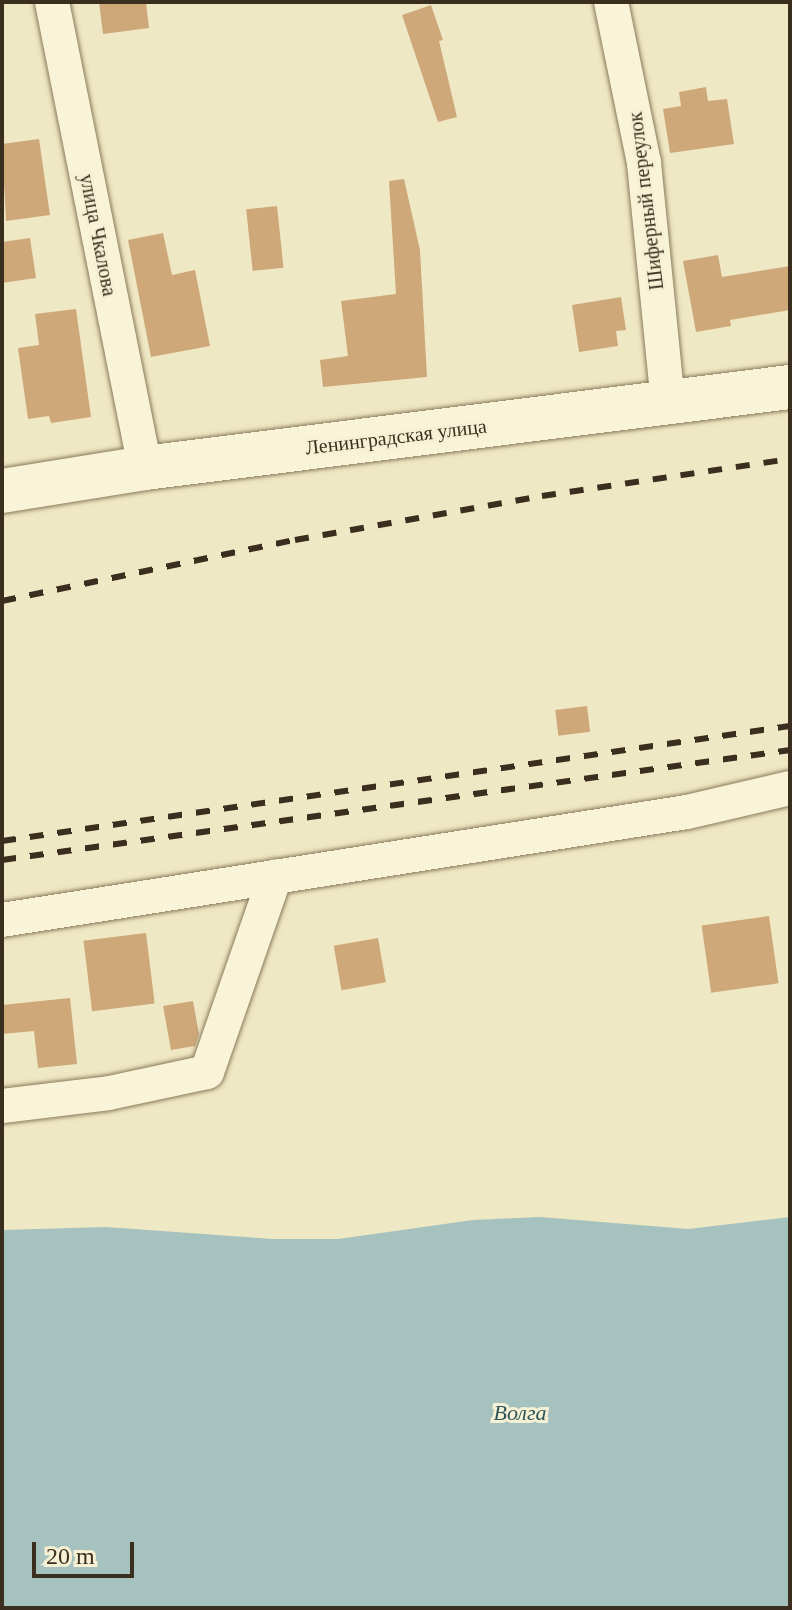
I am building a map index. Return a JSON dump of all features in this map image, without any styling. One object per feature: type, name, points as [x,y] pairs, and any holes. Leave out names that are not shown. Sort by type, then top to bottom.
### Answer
[{"type":"main road","name":"Ленинградская улица","points":[[2,491],[145,468],[790,387]]},
{"type":"street","name":"улица Чкалова","points":[[52,2],[145,468]]},
{"type":"street","name":"Шиферный переулок","points":[[611,2],[644,163],[668,402]]},
{"type":"street","points":[[2,920],[687,812],[790,788]]},
{"type":"street","points":[[2,1106],[109,1093],[207,1072],[275,877]]},
{"type":"water","name":"Волга","points":[[540,1217],[688,1229],[790,1217],[790,1608],[2,1608],[2,1230],[106,1227],[273,1239],[338,1239],[473,1220]]},
{"type":"building","points":[[99,2],[146,2],[149,28],[103,34]]},
{"type":"building","points":[[431,5],[443,40],[439,41],[457,117],[438,122],[402,15]]},
{"type":"building","points":[[706,87],[708,101],[727,99],[734,144],[670,153],[663,109],[681,106],[679,92]]},
{"type":"building","points":[[39,139],[50,215],[6,221],[2,144]]},
{"type":"building","points":[[404,179],[420,250],[427,377],[323,387],[320,360],[348,356],[341,301],[396,294],[389,181]]},
{"type":"building","points":[[277,206],[283,268],[253,271],[246,209]]},
{"type":"building","points":[[163,233],[172,275],[195,270],[210,346],[151,357],[128,240]]},
{"type":"building","points":[[30,238],[36,278],[2,283],[2,242]]},
{"type":"building","points":[[718,255],[722,277],[790,266],[790,310],[730,320],[731,326],[696,332],[683,261]]},
{"type":"building","points":[[621,297],[626,330],[616,331],[618,346],[579,352],[572,305]]},
{"type":"building","points":[[76,309],[91,417],[51,423],[49,416],[28,419],[18,348],[39,345],[35,314]]},
{"type":"building","points":[[587,706],[590,732],[558,736],[555,710]]},
{"type":"building","points":[[769,916],[778,983],[711,993],[702,925]]},
{"type":"building","points":[[146,933],[155,1003],[92,1011],[83,941]]},
{"type":"building","points":[[378,938],[386,982],[341,990],[334,946]]},
{"type":"building","points":[[70,998],[77,1064],[38,1068],[34,1031],[2,1034],[2,1005]]},
{"type":"building","points":[[193,1001],[199,1034],[195,1046],[171,1050],[163,1006]]},
{"type":"railway","points":[[2,601],[295,540],[542,496],[790,459]]},
{"type":"railway","points":[[2,841],[790,726]]},
{"type":"railway","points":[[2,860],[790,750]]}]
